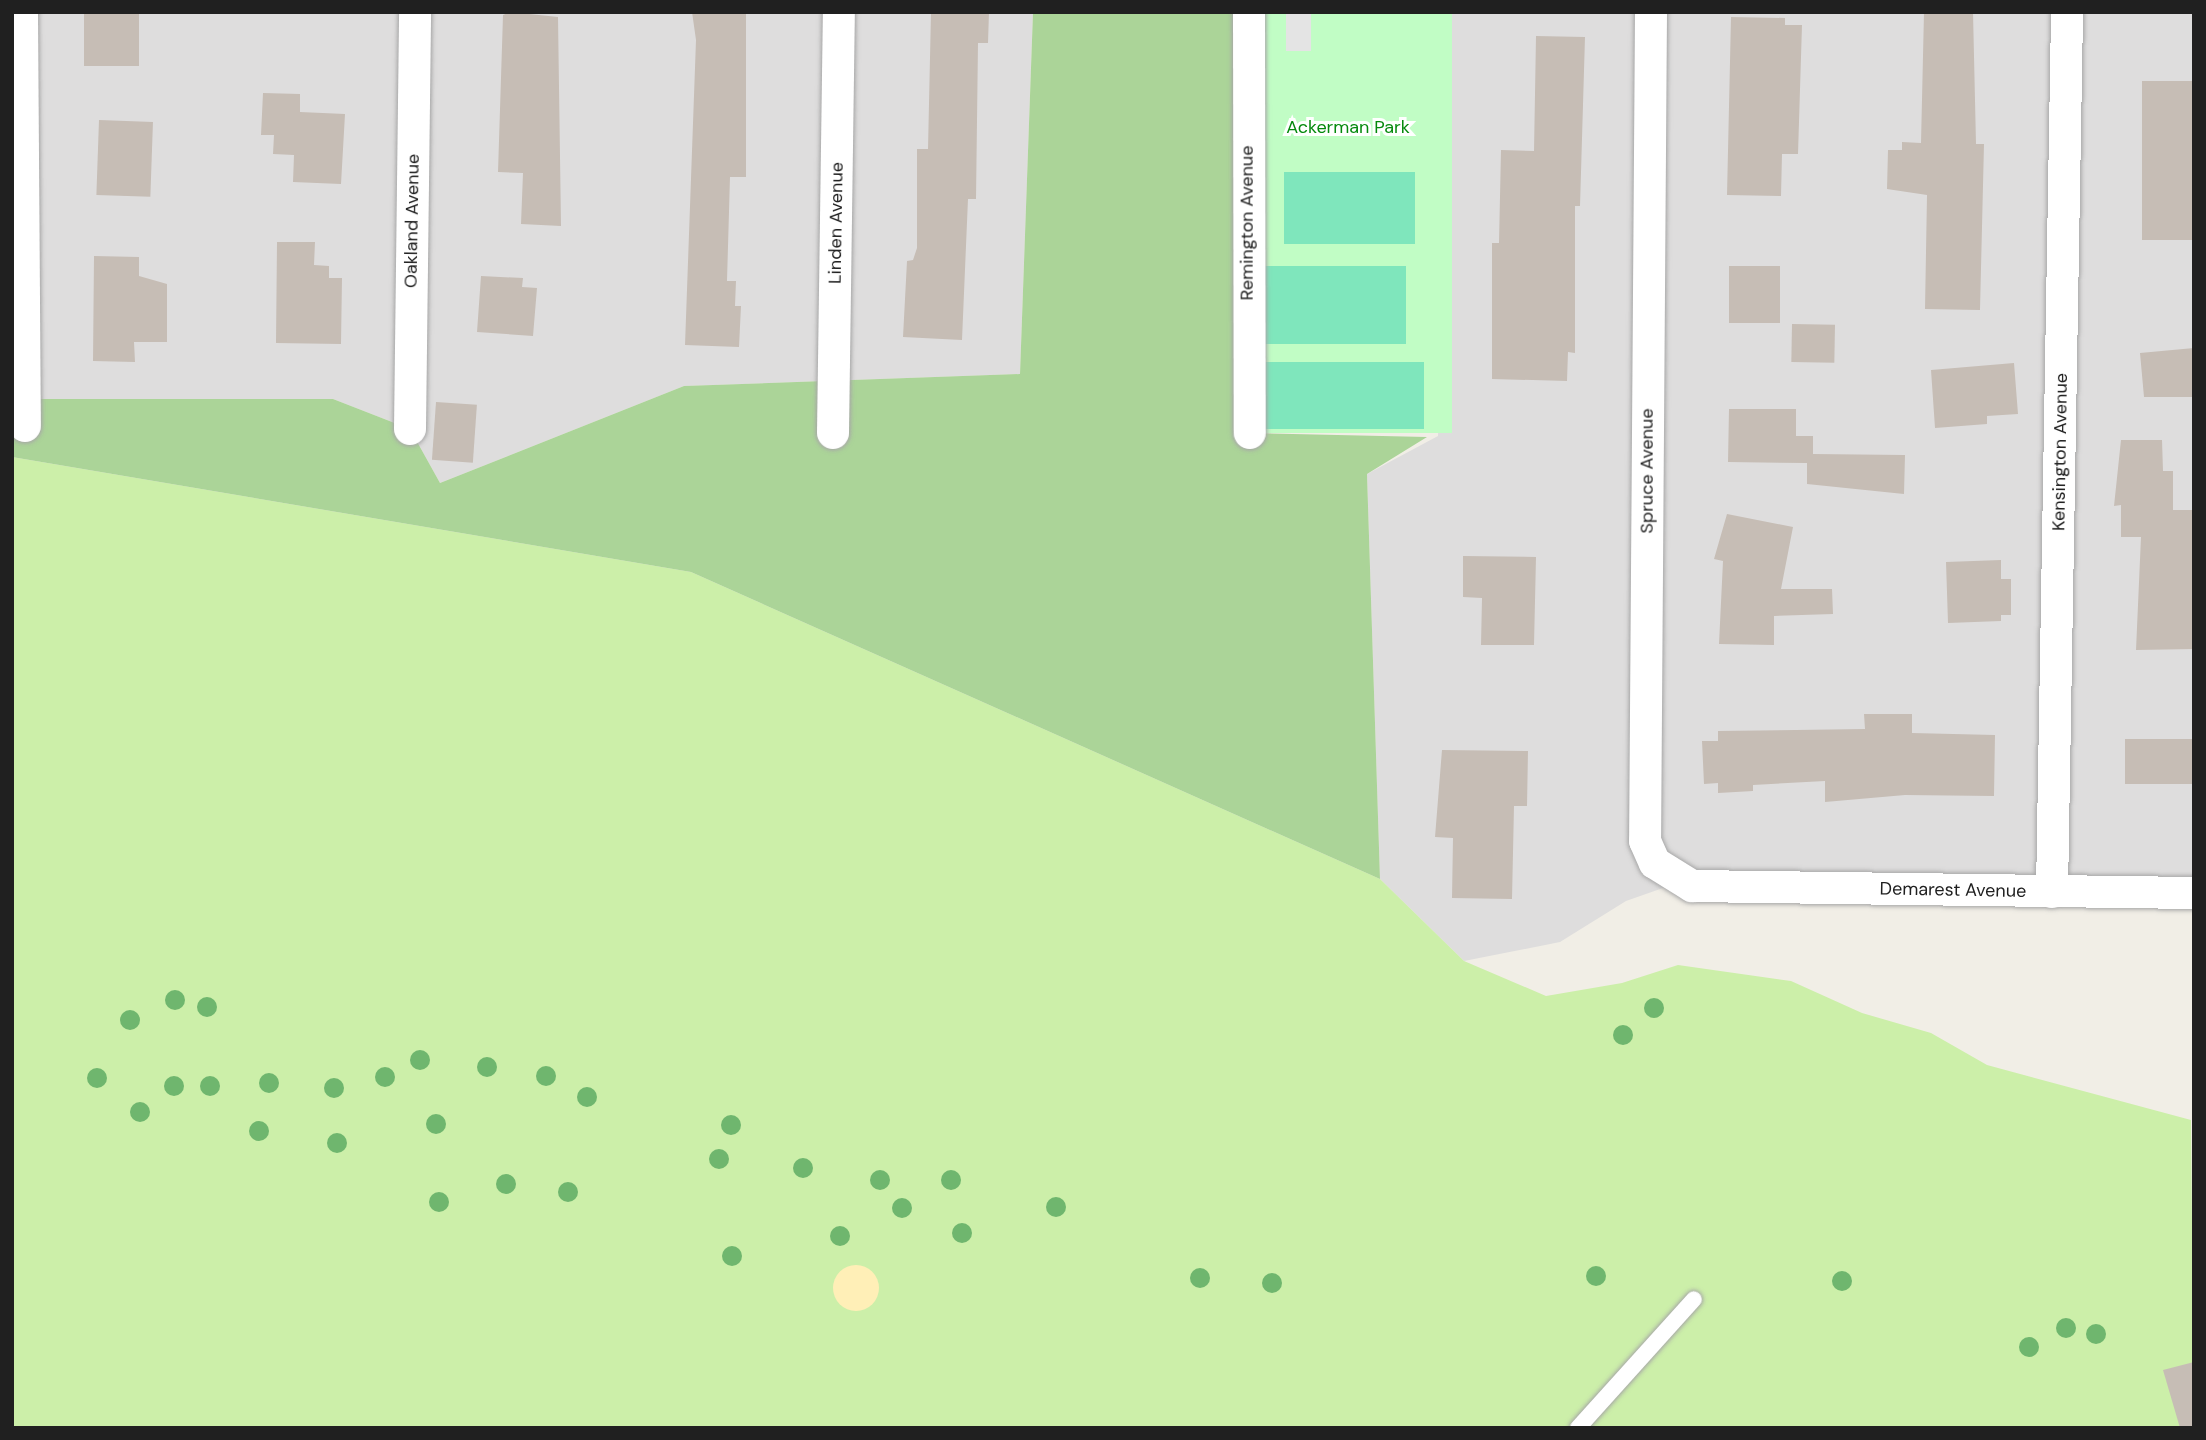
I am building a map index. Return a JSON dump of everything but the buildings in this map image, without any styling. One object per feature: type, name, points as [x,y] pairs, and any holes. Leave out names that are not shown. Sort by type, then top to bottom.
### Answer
[{"type":"street","points":[[22,12],[25,426]]},
{"type":"street","name":"Oakland Avenue","points":[[410,429],[415,12]]},
{"type":"street","name":"Linden Avenue","points":[[832,433],[839,12]]},
{"type":"street","name":"Remington Avenue","points":[[1249,12],[1250,433]]},
{"type":"street","name":"Spruce Avenue","points":[[1651,12],[1645,841],[1655,863],[1671,878],[1713,887]]},
{"type":"street","name":"Kensington Avenue","points":[[2052,891],[2067,12]]},
{"type":"street","name":"Demarest Avenue","points":[[1713,887],[2194,893]]},
{"type":"lane","points":[[1578,1428],[1694,1299]]},
{"type":"shaded area","points":[[12,12],[1033,12],[1020,374],[684,386],[440,483],[410,429],[333,399],[12,399]]},
{"type":"shaded area","points":[[1286,12],[1311,12],[1311,51],[1286,51]]},
{"type":"shaded area","points":[[1452,12],[2194,12],[2194,893],[1680,882],[1626,901],[1560,942],[1464,961],[1380,879],[1367,474],[1438,436]]},
{"type":"green space","points":[[1033,12],[1249,12],[1250,433],[1427,437],[1367,474],[1380,879],[691,572],[12,457],[12,399],[333,399],[410,429],[440,483],[684,386],[1020,374]]},
{"type":"green space","name":"Ackerman Park","points":[[1249,12],[1452,12],[1452,433],[1249,433]]},
{"type":"green space","points":[[1284,172],[1415,172],[1415,244],[1284,244]]},
{"type":"green space","points":[[1256,266],[1406,266],[1406,344],[1256,344]]},
{"type":"green space","points":[[1254,362],[1424,362],[1424,429],[1254,429]]},
{"type":"green space","points":[[12,457],[691,572],[1380,879],[1464,961],[1546,996],[1622,983],[1678,965],[1791,981],[1862,1013],[1931,1033],[1987,1065],[2191,1120],[2194,1428],[12,1428]]},
{"type":"sand","points":[[856,1265],[872,1272],[879,1288],[872,1304],[856,1311],[840,1304],[833,1288],[840,1272]]}]
